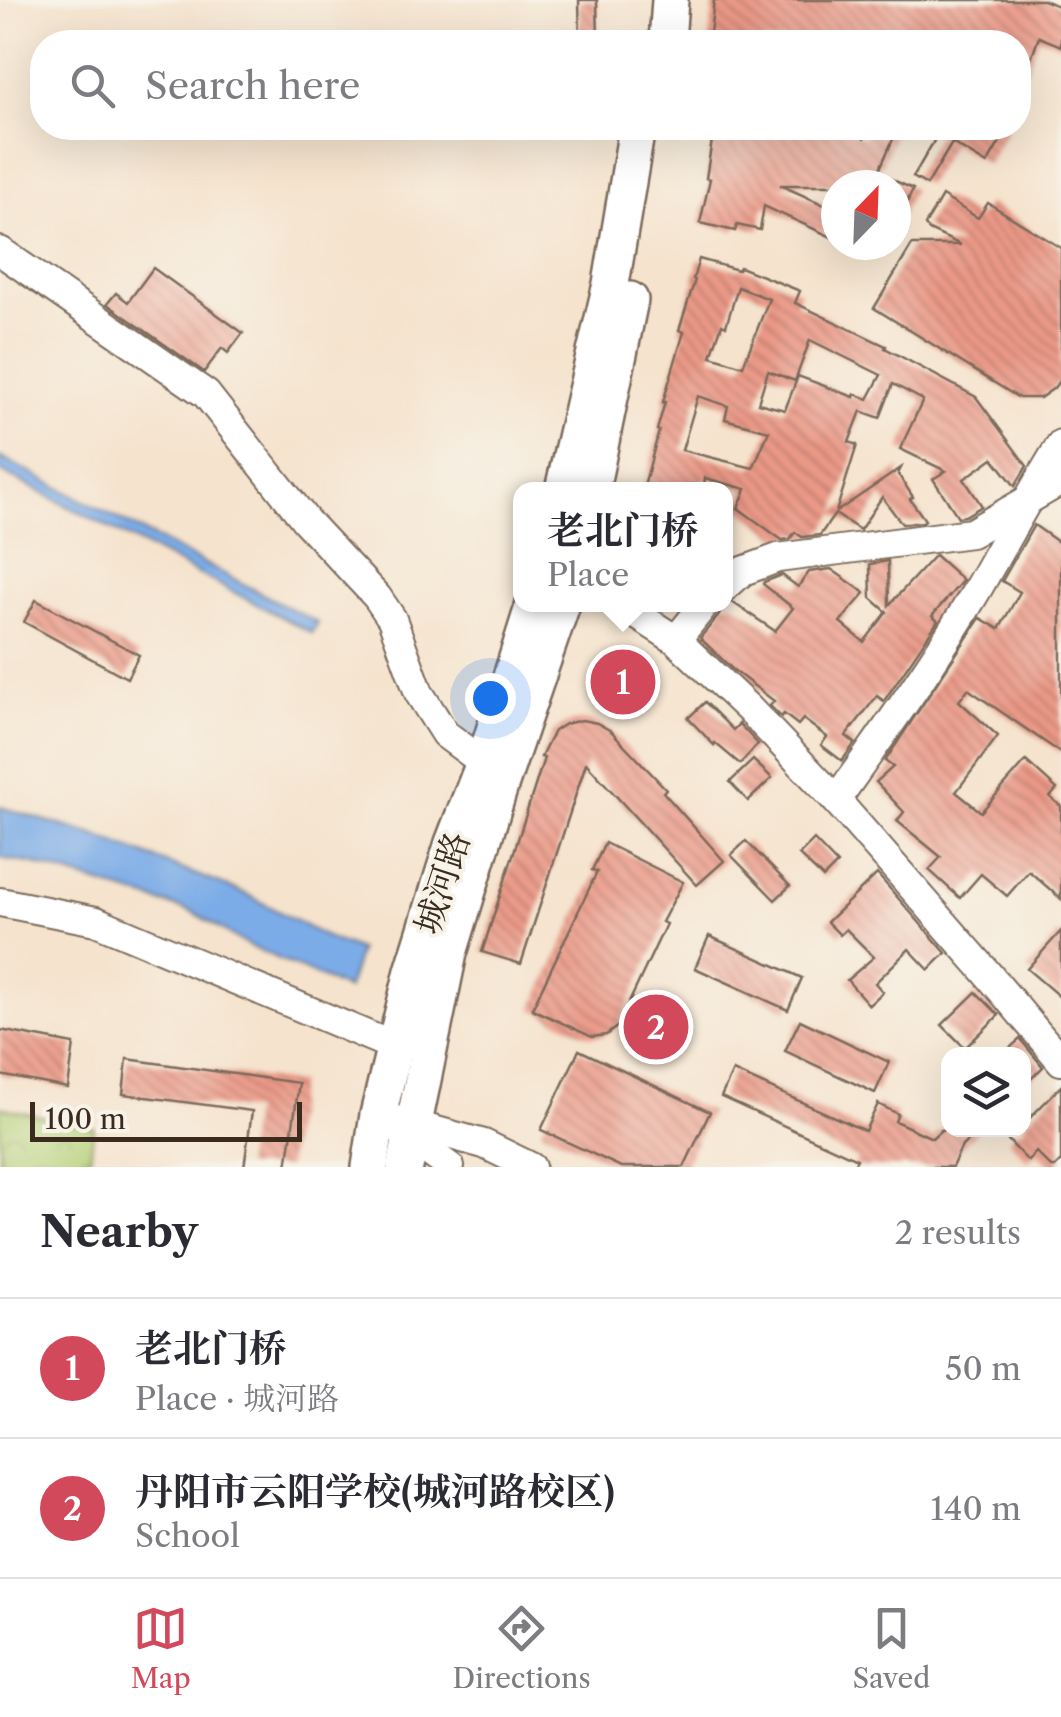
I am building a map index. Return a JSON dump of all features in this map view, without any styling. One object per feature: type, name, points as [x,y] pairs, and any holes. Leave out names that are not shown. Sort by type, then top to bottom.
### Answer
[{"type":"main road","points":[[649,30],[650,0]]},
{"type":"main road","points":[[668,30],[670,0]]},
{"type":"main road","points":[[566,482],[611,284],[634,140]]},
{"type":"main road","points":[[593,482],[624,336],[657,140]]},
{"type":"main road","name":"城河路","points":[[370,1167],[378,1114],[414,971],[452,843],[484,763],[531,612]]},
{"type":"main road","name":"城河路","points":[[409,1143],[449,953],[559,612]]},
{"type":"street","points":[[0,251],[206,394],[306,521],[377,597],[392,619],[419,693],[445,734],[484,763]]},
{"type":"street","points":[[836,800],[913,691],[1061,444]]},
{"type":"street","points":[[733,580],[744,571],[778,558],[971,533],[1061,481]]},
{"type":"street","points":[[632,612],[676,640],[836,800],[1061,1062]]},
{"type":"street","points":[[676,640],[699,612]]},
{"type":"street","points":[[0,902],[96,921],[395,1047]]},
{"type":"street","points":[[378,1114],[409,1143],[450,1167]]},
{"type":"street","points":[[409,1143],[484,1144],[531,1167]]},
{"type":"green space","points":[[0,1107],[94,1128],[89,1167],[0,1167]]},
{"type":"water","points":[[0,457],[318,623],[312,633],[0,471]]},
{"type":"water","points":[[0,807],[94,835],[246,894],[326,937],[359,950],[347,989],[247,945],[193,912],[35,864],[0,858]]},
{"type":"building","points":[[579,0],[597,0],[598,30],[580,30]]},
{"type":"building","points":[[714,0],[1043,0],[1061,7],[1061,46],[1039,37],[1031,58],[1031,30],[710,30]]},
{"type":"building","points":[[712,140],[893,140],[879,170],[821,170],[821,185],[780,185],[821,203],[821,232],[764,206],[760,230],[737,225],[735,231],[700,223],[710,179],[706,178]]},
{"type":"building","points":[[935,140],[1001,140],[987,164],[952,143],[927,185],[913,177]]},
{"type":"building","points":[[942,196],[978,218],[988,203],[1061,248],[1061,378],[1054,388],[1040,398],[1019,398],[874,308],[903,260],[911,260],[912,245],[961,245],[925,225]]},
{"type":"building","points":[[699,259],[738,270],[740,267],[800,291],[795,303],[886,346],[976,397],[1027,466],[1015,486],[993,458],[964,479],[982,506],[958,517],[933,479],[946,471],[900,449],[923,400],[893,384],[880,418],[861,411],[849,442],[857,445],[836,512],[901,468],[898,474],[923,522],[902,524],[882,497],[860,530],[835,514],[820,535],[802,537],[795,532],[790,539],[782,540],[738,508],[746,489],[733,486],[733,482],[705,478],[704,482],[645,482],[684,332],[679,330]],"holes":[[[738,287],[769,299],[743,366],[711,356],[722,324],[726,326]],[[810,340],[881,375],[868,399],[798,376],[785,410],[758,403],[768,371],[795,381]],[[698,396],[728,406],[725,419],[769,431],[753,468],[682,450]]]},
{"type":"building","points":[[153,268],[243,333],[228,353],[222,348],[204,372],[107,304],[116,293],[128,302]]},
{"type":"building","points":[[1034,525],[1061,544],[1061,753],[968,689],[959,701],[998,736],[956,792],[981,812],[1026,761],[1057,789],[1050,797],[1061,806],[1061,899],[1029,871],[1007,896],[981,874],[960,898],[929,870],[941,857],[897,821],[904,812],[876,782],[893,767],[885,761],[980,618],[999,629],[1020,592],[1002,581]]},
{"type":"building","points":[[935,555],[963,580],[932,616],[938,621],[884,701],[877,696],[846,736],[855,743],[842,761],[821,745],[827,737],[803,719],[798,725],[784,714],[781,717],[770,706],[774,701],[700,638],[720,612],[733,612],[733,603],[775,631],[793,608],[763,584],[782,575],[798,587],[809,572],[831,569],[865,593],[840,622],[864,642],[887,612],[871,598],[870,564],[888,561],[889,605]]},
{"type":"building","points":[[36,600],[139,655],[127,678],[24,622]]},
{"type":"building","points":[[705,702],[733,730],[739,724],[758,744],[740,764],[688,718]]},
{"type":"building","points":[[582,720],[611,731],[666,789],[663,792],[724,861],[697,885],[586,763],[521,964],[482,952],[544,758],[541,757],[554,731]]},
{"type":"building","points":[[753,760],[772,778],[748,801],[730,782]]},
{"type":"building","points":[[814,840],[837,864],[823,878],[799,855]]},
{"type":"building","points":[[746,841],[790,886],[775,900],[731,855]]},
{"type":"building","points":[[605,843],[683,882],[618,1026],[606,1035],[592,1037],[532,1009],[597,872],[592,870]]},
{"type":"building","points":[[877,874],[946,953],[929,970],[909,949],[875,983],[883,992],[869,1005],[847,980],[874,957],[846,929],[840,935],[827,922]]},
{"type":"building","points":[[1061,931],[1061,998],[1027,969]]},
{"type":"building","points":[[709,936],[802,978],[788,1010],[695,968]]},
{"type":"building","points":[[976,992],[999,1015],[966,1047],[942,1025]]},
{"type":"building","points":[[800,1020],[889,1062],[875,1093],[785,1051]]},
{"type":"building","points":[[0,1030],[74,1044],[68,1088],[0,1075]]},
{"type":"building","points":[[1020,1039],[1027,1047],[1011,1047]]},
{"type":"building","points":[[579,1050],[710,1112],[684,1167],[621,1167],[541,1130]]},
{"type":"building","points":[[1031,1052],[1043,1067],[1031,1079]]},
{"type":"building","points":[[127,1059],[299,1083],[287,1167],[244,1167],[252,1111],[123,1094]]},
{"type":"building","points":[[733,1071],[865,1131],[878,1104],[898,1114],[895,1121],[932,1138],[941,1130],[941,1137],[972,1137],[962,1146],[952,1167],[853,1167],[857,1159],[721,1097]]},
{"type":"building","points":[[1061,1086],[1061,1161],[1055,1167],[1036,1152],[1028,1161],[1008,1140],[1031,1137],[1031,1117]]},
{"type":"place","name":"老北门桥","points":[[623,682]]},
{"type":"place","name":"丹阳市云阳学校(城河路校区)","points":[[656,1027]]}]
